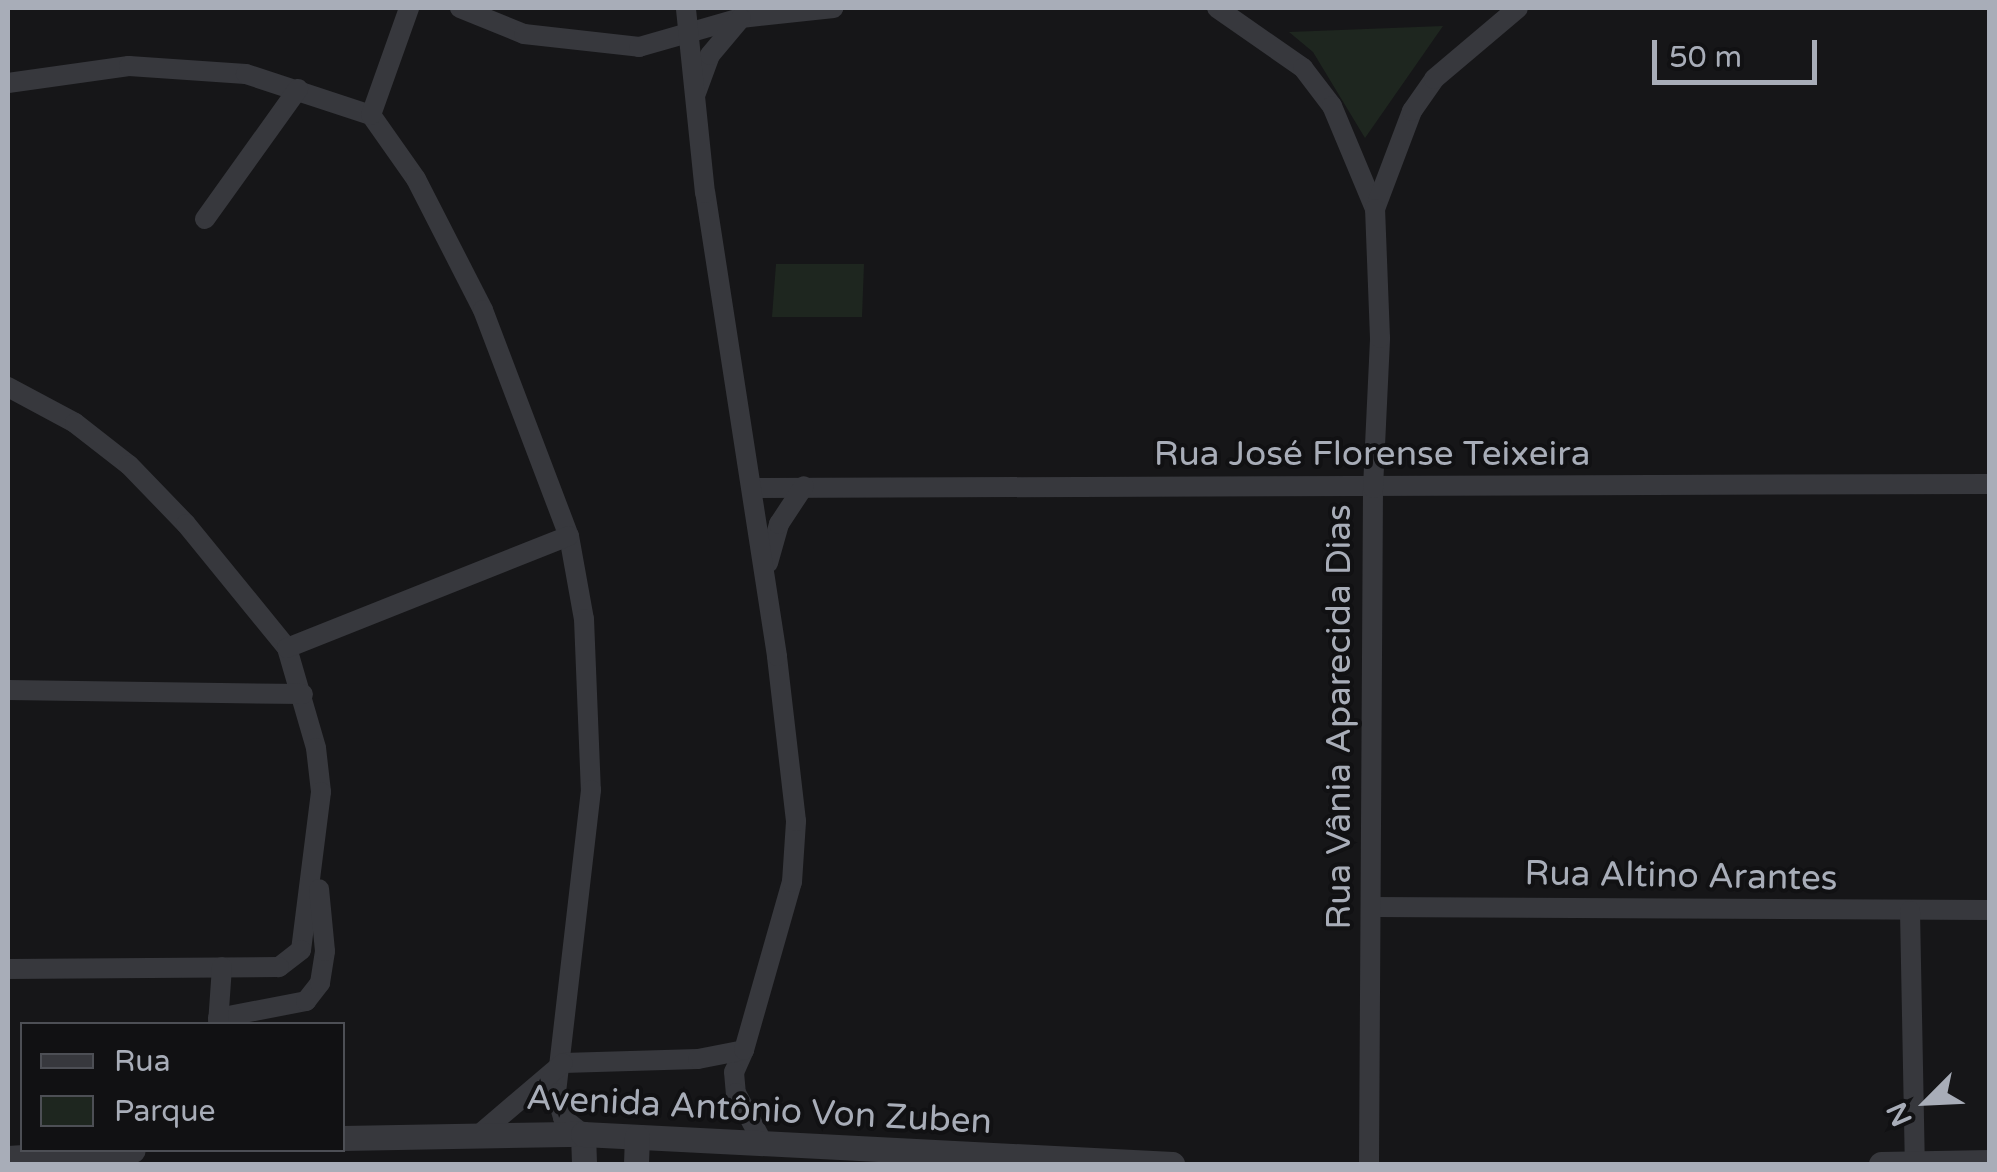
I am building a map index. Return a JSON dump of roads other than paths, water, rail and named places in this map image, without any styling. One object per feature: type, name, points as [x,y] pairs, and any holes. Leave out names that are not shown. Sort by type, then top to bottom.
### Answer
[{"type":"street","points":[[371,115],[409,8]]},
{"type":"street","points":[[460,8],[560,42],[639,47],[741,18],[833,8]]},
{"type":"street","points":[[686,8],[693,100],[754,488],[796,820],[782,934],[734,1072],[736,1094],[762,1143]]},
{"type":"street","name":"Rua Vânia Aparecida Dias","points":[[1218,8],[1272,41],[1312,80],[1332,106],[1374,209],[1380,338],[1372,488],[1369,1164]]},
{"type":"street","name":"Rua Vânia Aparecida Dias","points":[[1374,209],[1412,110],[1434,80],[1518,8]]},
{"type":"street","points":[[693,100],[710,55],[741,18]]},
{"type":"street","points":[[8,82],[129,66],[190,67],[298,89],[371,115],[416,178],[482,310],[569,536],[584,619],[590,790],[557,1105],[583,1134],[584,1164]]},
{"type":"street","points":[[205,218],[298,89]]},
{"type":"street","points":[[8,387],[74,424],[129,466],[186,524],[287,648],[303,694],[321,792],[316,868],[301,950],[279,967],[8,969]]},
{"type":"street","name":"Rua José Florense Teixeira","points":[[754,488],[1990,484]]},
{"type":"street","points":[[766,575],[779,524],[804,486]]},
{"type":"street","points":[[287,648],[569,536]]},
{"type":"street","points":[[8,690],[303,694]]},
{"type":"street","points":[[222,967],[218,1022],[306,1001],[320,984],[326,951],[316,868]]},
{"type":"street","name":"Rua Altino Arantes","points":[[1372,907],[1990,910]]},
{"type":"street","points":[[1910,911],[1915,1164]]},
{"type":"street","points":[[482,1132],[562,1063],[698,1059],[744,1050]]},
{"type":"street","name":"Avenida Antônio Von Zuben","points":[[345,1138],[482,1132],[583,1134],[1172,1164]]},
{"type":"street","points":[[636,1164],[637,1137]]},
{"type":"street","points":[[8,1158],[102,1152]]},
{"type":"street","points":[[1881,1164],[1990,1162]]}]
